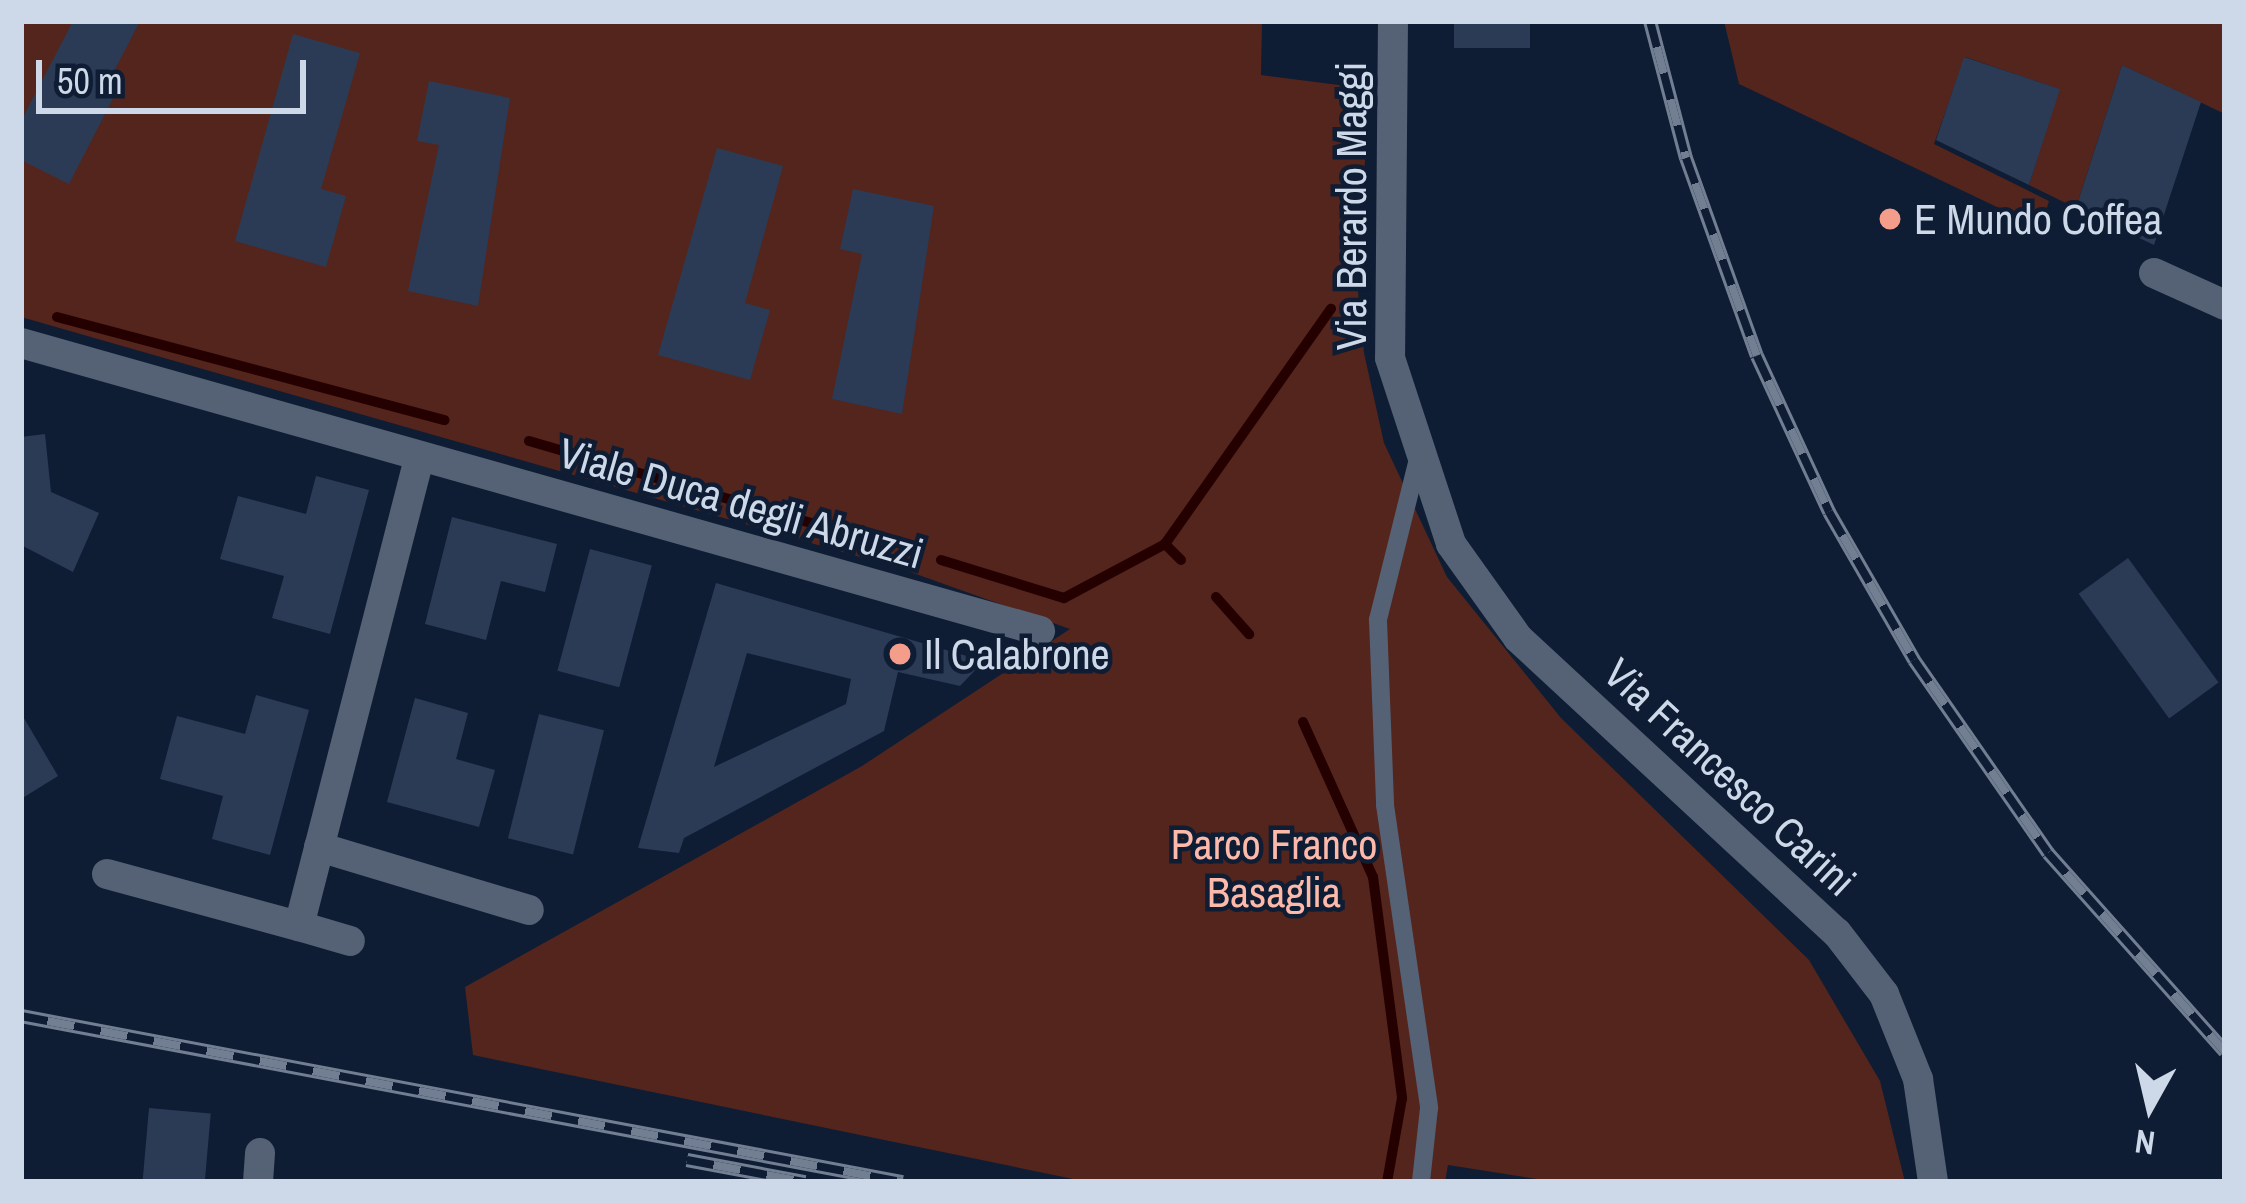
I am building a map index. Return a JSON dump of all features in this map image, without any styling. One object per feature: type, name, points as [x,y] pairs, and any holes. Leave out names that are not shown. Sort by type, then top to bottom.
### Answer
[{"type":"street","name":"Via Berardo Maggi","points":[[1393,21],[1390,358],[1418,459]]},
{"type":"street","points":[[2153,273],[2225,305]]},
{"type":"street","name":"Viale Duca degli Abruzzi","points":[[21,344],[1040,631]]},
{"type":"street","points":[[299,926],[419,458]]},
{"type":"street","name":"Via Francesco Carini","points":[[1418,459],[1451,544],[1518,638],[1837,933],[1884,994],[1918,1079],[1934,1182]]},
{"type":"street","points":[[320,847],[529,910]]},
{"type":"street","points":[[107,874],[350,941]]},
{"type":"lane","points":[[1418,459],[1378,620],[1385,805],[1429,1108],[1421,1182]]},
{"type":"green space","name":"Parco Franco Basaglia","points":[[21,21],[1262,21],[1261,75],[1347,86],[1369,101],[1357,281],[1364,353],[1384,443],[1447,577],[1561,718],[1809,960],[1880,1081],[1905,1182],[1556,1182],[1448,1165],[1445,1182],[1088,1182],[473,1055],[465,987],[862,766],[1070,629],[902,569],[21,317]]},
{"type":"green space","points":[[1724,21],[2225,21],[2225,114],[2122,65],[2076,208],[2029,185],[2059,89],[1965,57],[1934,144],[2049,201],[2041,228],[1739,84]]},
{"type":"building","points":[[73,21],[140,21],[110,79],[122,81],[69,184],[21,160],[21,121]]},
{"type":"building","points":[[1454,21],[1530,21],[1530,48],[1454,48]]},
{"type":"building","points":[[293,34],[360,53],[321,189],[346,196],[326,267],[235,241]]},
{"type":"building","points":[[1964,57],[2060,89],[2029,185],[1936,140]]},
{"type":"building","points":[[2122,65],[2201,102],[2154,245],[2076,208]]},
{"type":"building","points":[[429,81],[510,98],[478,306],[408,291],[439,145],[417,141]]},
{"type":"building","points":[[717,148],[783,166],[745,303],[770,310],[750,380],[658,355]]},
{"type":"building","points":[[853,189],[934,206],[902,414],[832,399],[862,254],[840,249]]},
{"type":"building","points":[[45,434],[51,492],[99,513],[73,572],[21,545],[21,437]]},
{"type":"building","points":[[316,476],[369,490],[330,634],[272,618],[284,576],[220,559],[238,496],[306,514]]},
{"type":"building","points":[[452,517],[557,544],[545,592],[501,581],[486,640],[425,624]]},
{"type":"building","points":[[590,549],[652,566],[619,687],[557,671]]},
{"type":"building","points":[[2128,558],[2219,683],[2169,718],[2079,594]]},
{"type":"building","points":[[716,583],[984,661],[960,686],[898,672],[884,731],[684,838],[679,853],[638,848]],"holes":[[[747,653],[851,679],[846,704],[714,767]]]},
{"type":"building","points":[[256,695],[309,710],[270,855],[212,839],[223,796],[160,779],[177,716],[245,734]]},
{"type":"building","points":[[415,698],[468,713],[456,759],[495,770],[479,827],[387,802]]},
{"type":"building","points":[[21,713],[58,776],[21,799]]},
{"type":"building","points":[[539,714],[604,730],[573,854],[508,838]]},
{"type":"building","points":[[149,1108],[211,1113],[205,1182],[143,1182]]},
{"type":"waterway","points":[[1181,560],[1165,544],[1331,309]]},
{"type":"waterway","points":[[57,317],[445,420]]},
{"type":"waterway","points":[[529,441],[867,539]]},
{"type":"waterway","points":[[941,560],[1064,598],[1165,544]]},
{"type":"waterway","points":[[1216,597],[1249,634]]},
{"type":"waterway","points":[[1303,722],[1373,877],[1402,1098],[1387,1182]]},
{"type":"railway","points":[[1650,21],[1686,158],[1757,356],[1829,512],[1914,660],[2048,853],[2225,1052]]},
{"type":"railway","points":[[21,1016],[902,1182]]},
{"type":"railway","points":[[687,1160],[805,1182]]},
{"type":"place","name":"E Mundo Coffea","points":[[1890,219]]},
{"type":"place","name":"Il Calabrone","points":[[900,654]]}]
